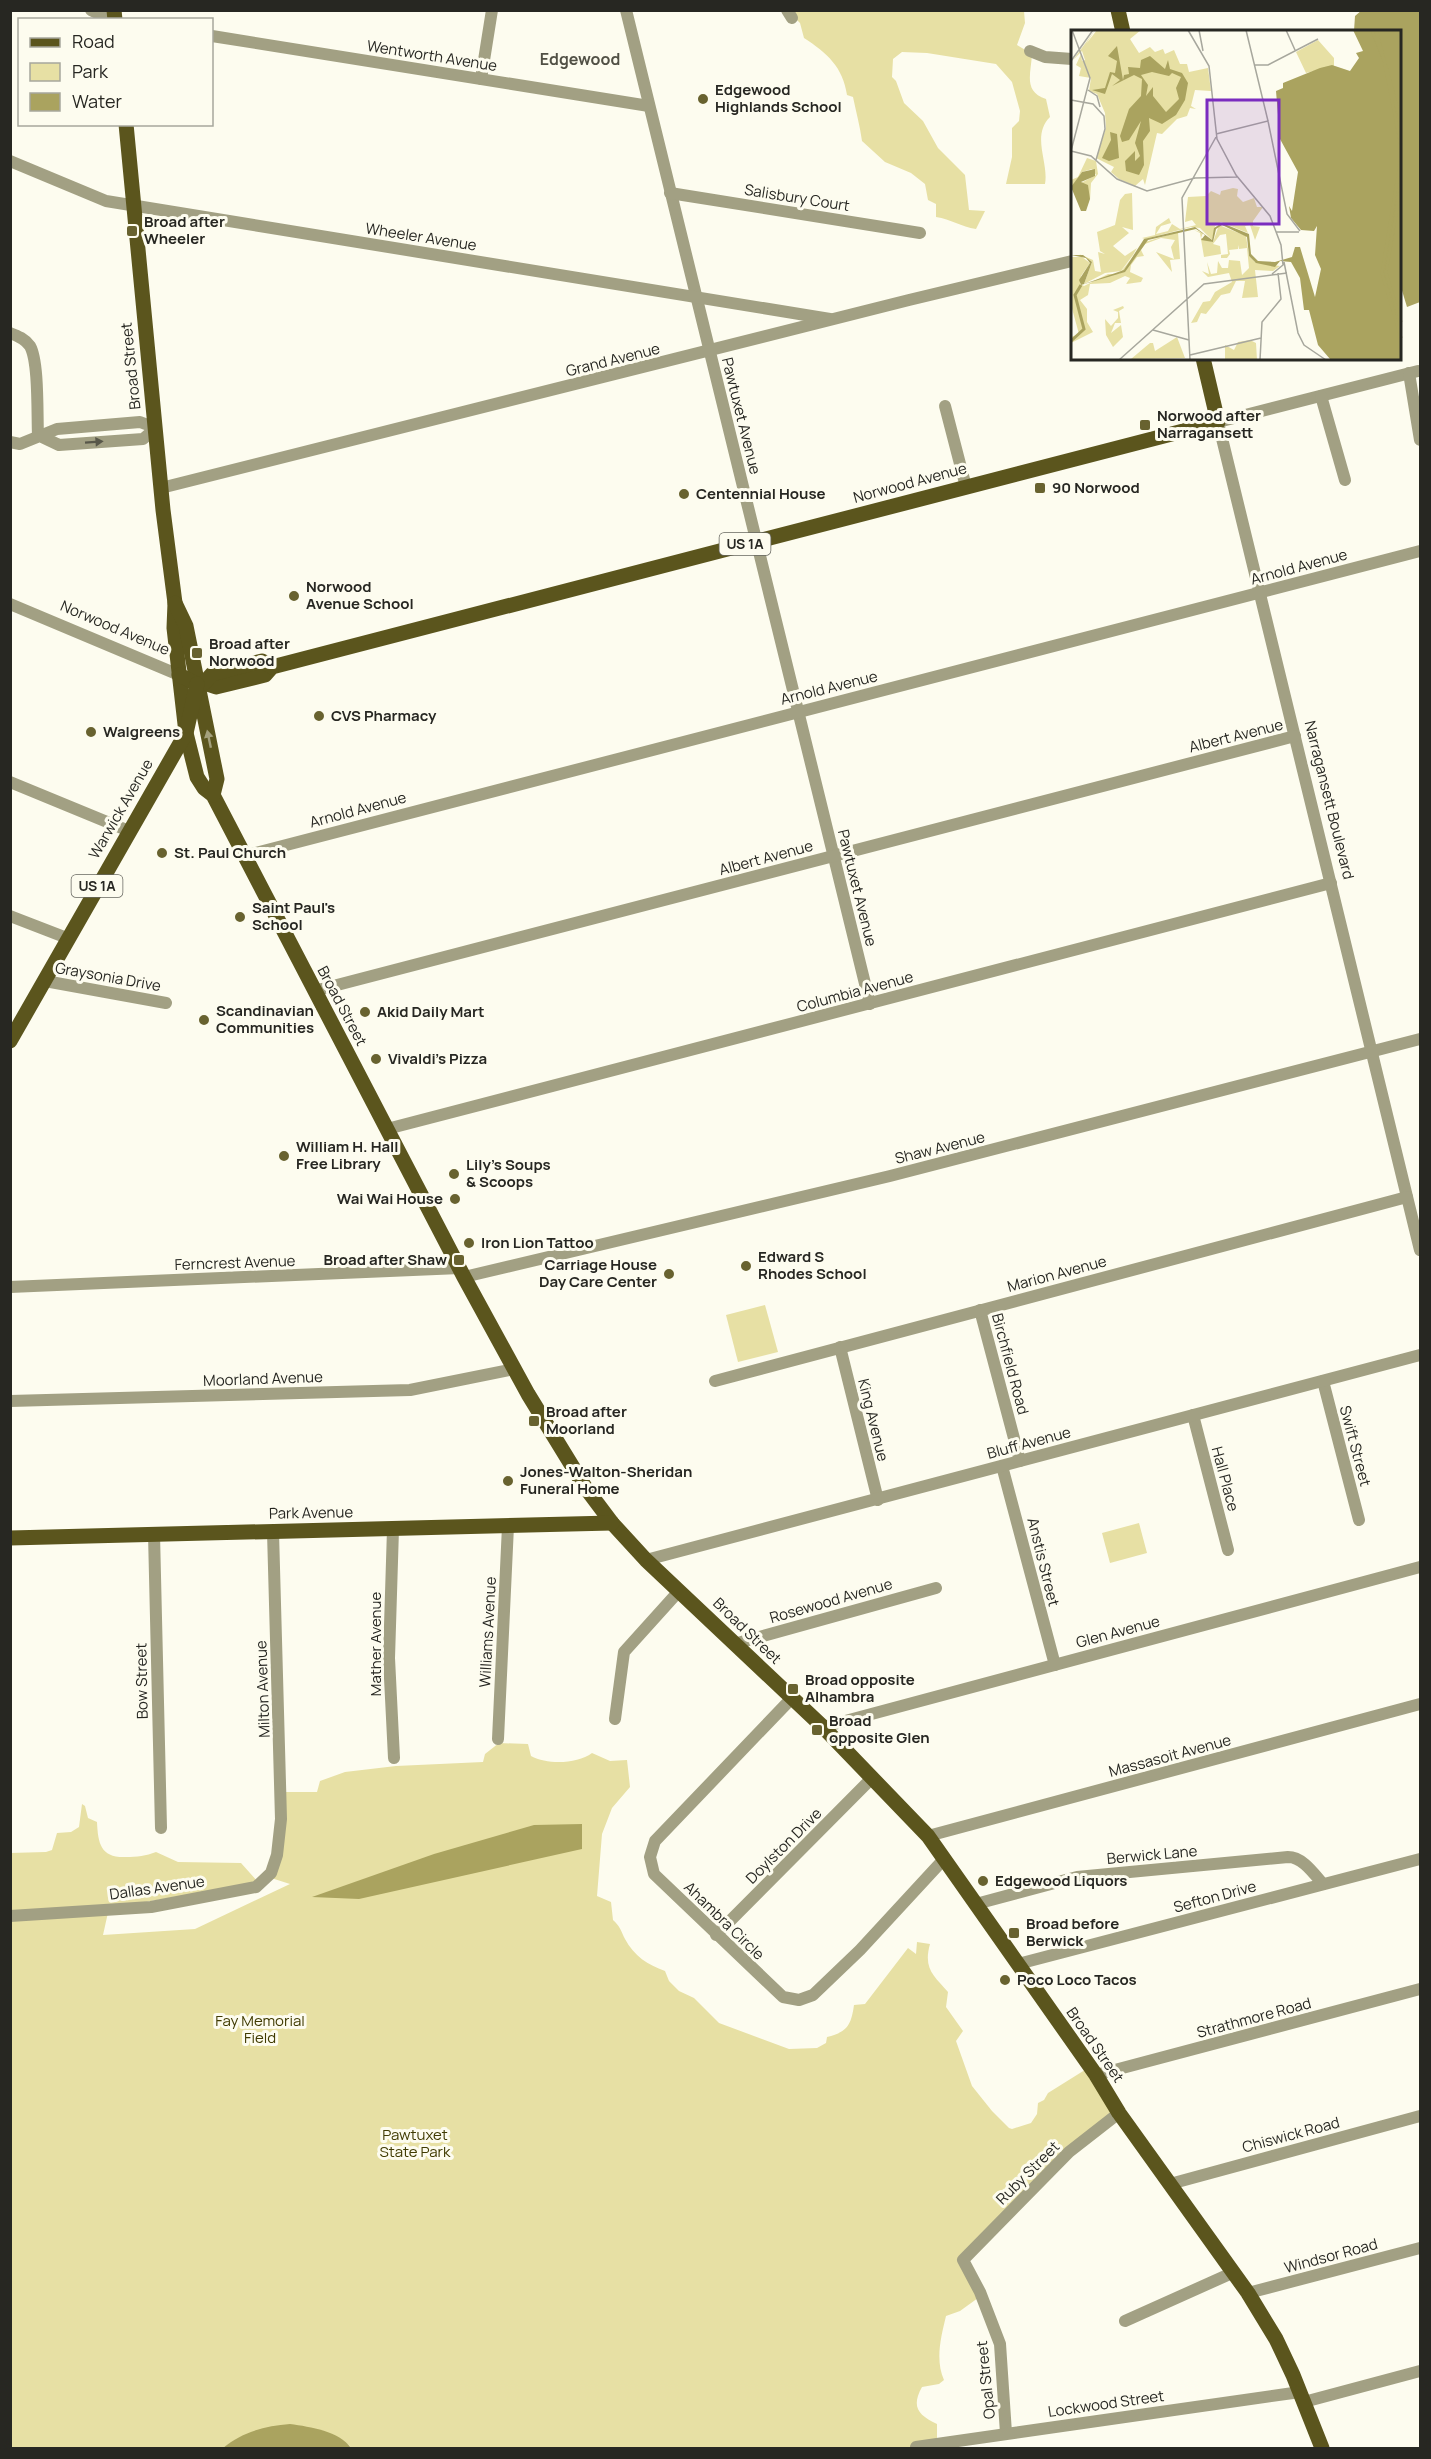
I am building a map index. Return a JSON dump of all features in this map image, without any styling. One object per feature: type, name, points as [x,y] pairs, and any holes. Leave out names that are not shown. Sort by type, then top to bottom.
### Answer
[{"type":"main road","points":[[1118,10],[1123,30]]},
{"type":"main road","name":"Broad Street","points":[[126,126],[161,488],[175,603],[174,628],[179,675],[186,733],[197,777],[204,788],[213,795],[462,1273],[514,1369],[567,1459],[612,1523],[646,1560],[823,1727],[928,1836],[1096,2075],[1119,2113],[1248,2293],[1276,2339],[1322,2448]]},
{"type":"main road","name":"Narragansett Boulevard","points":[[1203,360],[1218,422]]},
{"type":"main road","name":"Norwood Avenue","points":[[179,675],[200,683],[212,674],[262,661],[272,667],[1218,422]]},
{"type":"main road","name":"Broad Street","points":[[175,603],[186,626],[200,683],[217,779],[213,795]]},
{"type":"main road","name":"Warwick Avenue","points":[[13,1032],[45,981],[67,938],[186,733],[200,683]]},
{"type":"main road","name":"Park Avenue","points":[[10,1538],[612,1523]]},
{"type":"street","points":[[91,10],[109,18]]},
{"type":"street","points":[[481,79],[492,10]]},
{"type":"street","name":"Pawtuxet Avenue","points":[[626,10],[870,1004]]},
{"type":"street","name":"Wentworth Avenue","points":[[213,36],[649,106]]},
{"type":"street","points":[[1030,51],[1045,57],[1071,59]]},
{"type":"street","name":"Wheeler Avenue","points":[[10,161],[106,201],[834,319]]},
{"type":"street","name":"Salisbury Court","points":[[670,193],[920,233]]},
{"type":"street","name":"Grand Avenue","points":[[161,488],[1071,261]]},
{"type":"street","points":[[10,333],[22,338],[30,347],[34,368],[38,435]]},
{"type":"street","name":"Norwood Avenue","points":[[1218,422],[1414,372],[1420,440]]},
{"type":"street","points":[[1321,396],[1345,480]]},
{"type":"street","points":[[945,406],[966,487]]},
{"type":"street","name":"Narragansett Boulevard","points":[[1218,422],[1420,1250]]},
{"type":"street","points":[[38,435],[59,445],[143,439],[156,428]]},
{"type":"street","points":[[10,442],[20,444],[38,435]]},
{"type":"street","name":"Arnold Avenue","points":[[244,856],[1420,551]]},
{"type":"street","name":"Norwood Avenue","points":[[10,604],[179,675]]},
{"type":"street","name":"Albert Avenue","points":[[314,991],[1295,736]]},
{"type":"street","points":[[10,782],[129,831]]},
{"type":"street","name":"Columbia Avenue","points":[[387,1129],[1331,883]]},
{"type":"street","points":[[10,916],[67,938]]},
{"type":"street","name":"Graysonia Drive","points":[[45,981],[166,1003]]},
{"type":"street","name":"Shaw Avenue","points":[[462,1273],[901,1173],[1420,1039]]},
{"type":"street","name":"Marion Avenue","points":[[715,1381],[1407,1197]]},
{"type":"street","name":"Ferncrest Avenue","points":[[10,1287],[462,1273]]},
{"type":"street","name":"Birchfield Road","points":[[980,1310],[1020,1461]]},
{"type":"street","name":"King Avenue","points":[[840,1347],[878,1500]]},
{"type":"street","name":"Bluff Avenue","points":[[646,1560],[1420,1355]]},
{"type":"street","name":"Moorland Avenue","points":[[10,1401],[410,1390],[514,1369]]},
{"type":"street","name":"Swift Street","points":[[1323,1381],[1359,1520]]},
{"type":"street","name":"Hall Place","points":[[1193,1415],[1228,1550]]},
{"type":"street","name":"Anstis Street","points":[[1002,1466],[1055,1665]]},
{"type":"street","name":"Williams Avenue","points":[[498,1739],[508,1526]]},
{"type":"street","name":"Mather Avenue","points":[[393,1529],[388,1658],[394,1758]]},
{"type":"street","name":"Milton Avenue","points":[[273,1532],[281,1774],[281,1819],[278,1844]]},
{"type":"street","name":"Bow Street","points":[[154,1534],[160,1828]]},
{"type":"street","name":"Glen Avenue","points":[[823,1727],[1420,1566]]},
{"type":"street","name":"Rosewood Avenue","points":[[734,1644],[936,1588]]},
{"type":"street","points":[[615,1719],[624,1652],[679,1591]]},
{"type":"street","name":"Ahambra Circle","points":[[791,1699],[655,1841],[650,1861],[654,1874],[783,1997],[799,2000],[813,1995],[860,1950],[944,1859]]},
{"type":"street","name":"Massasoit Avenue","points":[[928,1836],[1420,1704]]},
{"type":"street","name":"Doylston Drive","points":[[716,1935],[872,1778]]},
{"type":"street","name":"Dallas Avenue","points":[[10,1916],[151,1907],[256,1887],[271,1873],[278,1844]]},
{"type":"street","name":"Berwick Lane","points":[[976,1904],[1077,1877],[1288,1857],[1293,1857],[1305,1865],[1323,1884]]},
{"type":"street","name":"Sefton Drive","points":[[1018,1964],[1420,1859]]},
{"type":"street","name":"Strathmore Road","points":[[1096,2075],[1420,1989]]},
{"type":"street","name":"Ruby Street","points":[[963,2260],[1069,2152],[1119,2113]]},
{"type":"street","name":"Chiswick Road","points":[[1170,2184],[1420,2116]]},
{"type":"street","name":"Windsor Road","points":[[1248,2293],[1420,2248]]},
{"type":"street","name":"Opal Street","points":[[963,2260],[980,2292],[1000,2344],[1006,2433]]},
{"type":"street","points":[[1125,2321],[1232,2273]]},
{"type":"street","name":"Lockwood Street","points":[[916,2447],[1006,2433],[1302,2397],[1420,2371]]},
{"type":"green space","points":[[788,11],[1024,11],[1025,23],[1017,45],[1032,54],[1031,87],[1039,96],[1046,99],[1050,117],[1044,124],[1041,141],[1045,184],[1006,184],[1012,157],[1012,128],[1019,121],[1020,111],[1012,82],[996,64],[927,53],[902,52],[893,59],[892,77],[896,81],[904,103],[923,121],[938,148],[965,175],[969,210],[985,211],[976,229],[936,217],[936,204],[928,200],[925,184],[911,173],[885,162],[862,141],[853,97],[847,95],[842,76],[827,55],[804,38],[800,23]]},
{"type":"green space","points":[[765,1305],[778,1352],[738,1362],[726,1315]]},
{"type":"green space","points":[[1139,1523],[1147,1553],[1110,1563],[1102,1533]]},
{"type":"green space","name":"Pawtuxet State Park","points":[[499,1743],[528,1744],[531,1756],[546,1761],[571,1761],[592,1753],[610,1761],[627,1760],[630,1787],[612,1808],[602,1834],[597,1896],[611,1902],[613,1920],[637,1955],[647,1963],[665,1971],[669,1981],[679,1991],[694,1998],[719,2023],[789,2049],[817,2048],[826,2043],[827,2037],[847,2027],[854,2005],[865,2004],[908,1948],[916,1954],[917,1942],[930,1944],[929,1966],[934,1976],[948,1992],[946,2007],[963,2031],[956,2041],[972,2086],[1009,2128],[1031,2123],[1037,2114],[1038,2103],[1044,2100],[1048,2093],[1088,2068],[1119,2110],[968,2253],[978,2298],[960,2311],[946,2316],[939,2356],[944,2380],[939,2384],[922,2387],[917,2400],[921,2414],[937,2424],[937,2447],[351,2448],[327,2433],[230,2443],[223,2448],[11,2448],[10,1853],[52,1850],[57,1833],[71,1832],[79,1827],[82,1804],[85,1806],[88,1818],[97,1822],[100,1843],[111,1855],[134,1857],[156,1852],[178,1862],[241,1863],[259,1883],[109,1908],[103,1935],[195,1929],[290,1884],[268,1877],[282,1792],[317,1792],[320,1781],[345,1772],[396,1766],[483,1762],[485,1754]]},
{"type":"water","points":[[1362,10],[1420,11],[1420,302],[1407,307],[1401,287],[1401,30],[1354,30],[1355,16]]},
{"type":"water","points":[[582,1824],[582,1849],[359,1899],[312,1897],[434,1854],[534,1825]]},
{"type":"water","points":[[290,2424],[315,2428],[332,2434],[346,2442],[351,2448],[223,2448],[230,2442],[254,2431]]},
{"type":"place","name":"Edgewood Highlands School","points":[[703,99]]},
{"type":"place","name":"Broad after Wheeler","points":[[132,231]]},
{"type":"place","name":"Norwood after Narragansett","points":[[1145,425]]},
{"type":"place","name":"90 Norwood","points":[[1040,488]]},
{"type":"place","name":"Centennial House","points":[[684,494]]},
{"type":"place","name":"Norwood Avenue School","points":[[294,596]]},
{"type":"place","name":"Broad after Norwood","points":[[197,653]]},
{"type":"place","name":"CVS Pharmacy","points":[[319,716]]},
{"type":"place","name":"Walgreens","points":[[91,732]]},
{"type":"place","name":"St. Paul Church","points":[[162,853]]},
{"type":"place","name":"Saint Paul's School","points":[[240,917]]},
{"type":"place","name":"Akid Daily Mart","points":[[365,1012]]},
{"type":"place","name":"Scandinavian Communities","points":[[204,1020]]},
{"type":"place","name":"Vivaldi's Pizza","points":[[376,1059]]},
{"type":"place","name":"William H. Hall Free Library","points":[[284,1156]]},
{"type":"place","name":"Lily's Soups & Scoops","points":[[454,1174]]},
{"type":"place","name":"Wai Wai House","points":[[455,1199]]},
{"type":"place","name":"Iron Lion Tattoo","points":[[469,1243]]},
{"type":"place","name":"Broad after Shaw","points":[[459,1260]]},
{"type":"place","name":"Edward S Rhodes School","points":[[746,1266]]},
{"type":"place","name":"Carriage House Day Care Center","points":[[669,1274]]},
{"type":"place","name":"Broad after Moorland","points":[[534,1421]]},
{"type":"place","name":"Jones-Walton-Sheridan Funeral Home","points":[[508,1481]]},
{"type":"place","name":"Broad opposite Alhambra","points":[[793,1689]]},
{"type":"place","name":"Broad opposite Glen","points":[[817,1730]]},
{"type":"place","name":"Edgewood Liquors","points":[[983,1881]]},
{"type":"place","name":"Broad before Berwick","points":[[1014,1933]]},
{"type":"place","name":"Poco Loco Tacos","points":[[1005,1980]]},
{"type":"district","name":"Edgewood","points":[[580,59]]},
{"type":"park label","name":"Fay Memorial Field","points":[[260,2030]]}]
